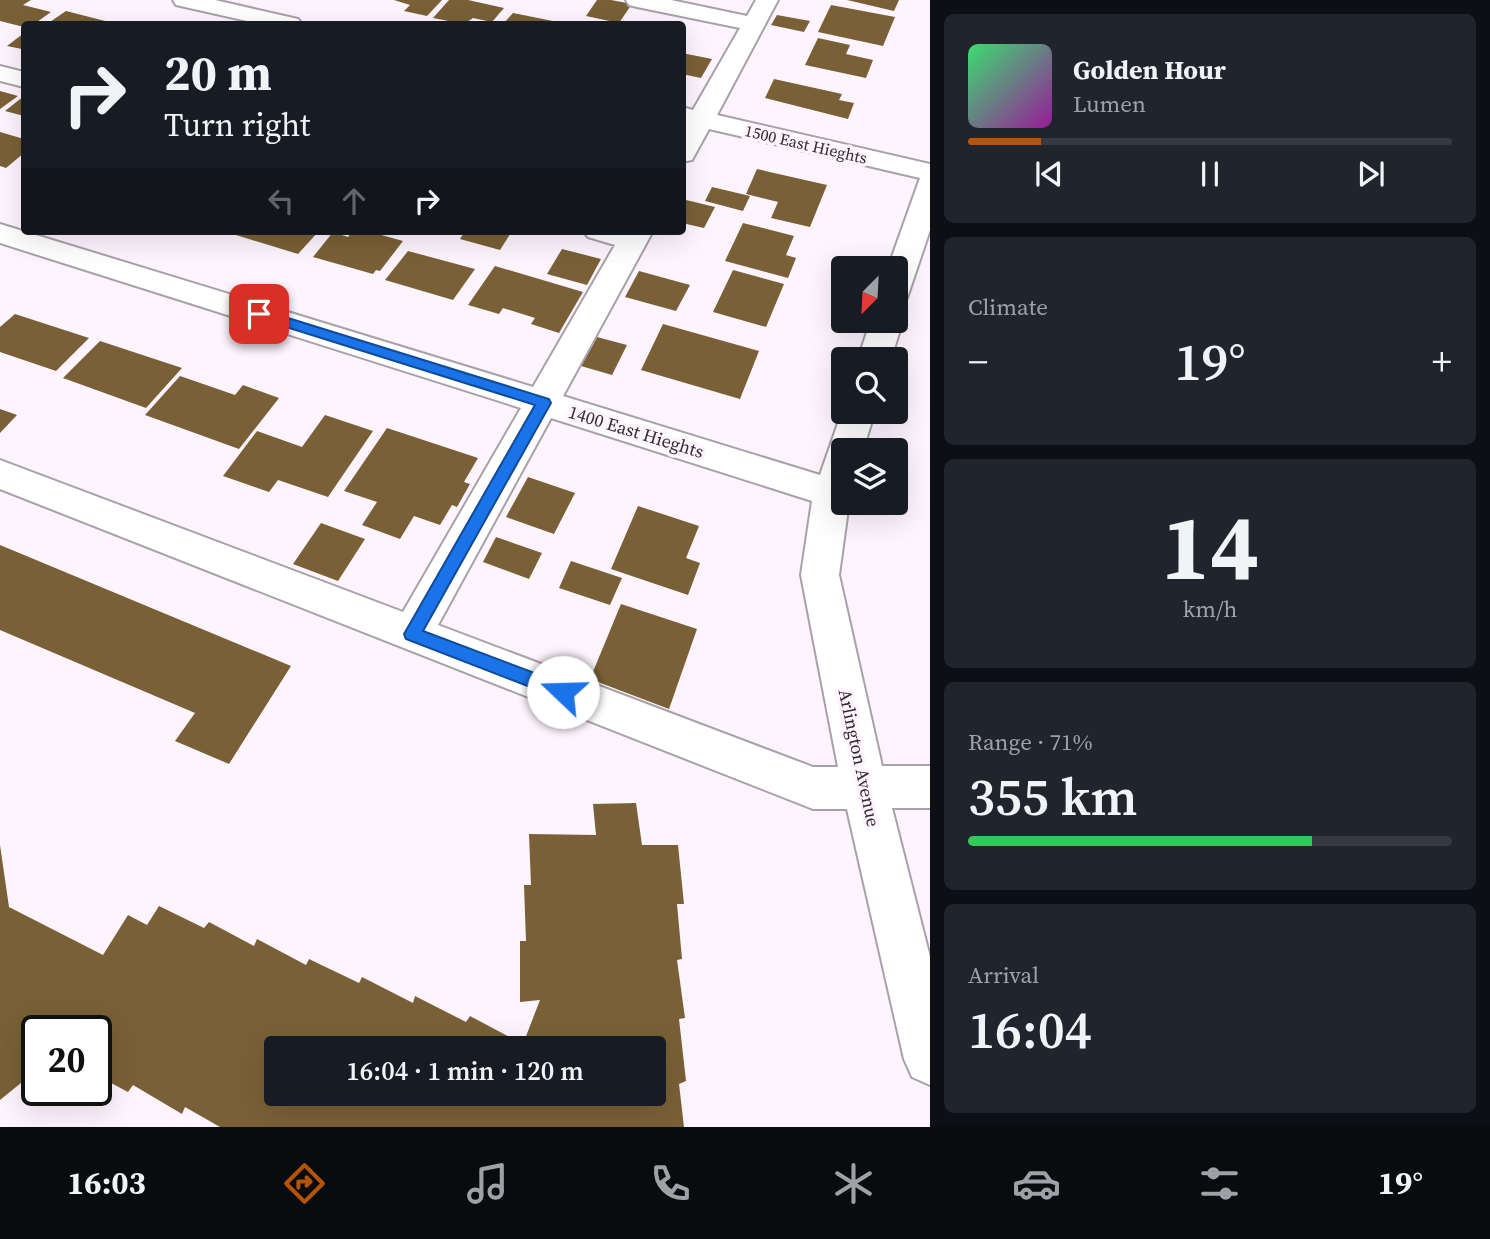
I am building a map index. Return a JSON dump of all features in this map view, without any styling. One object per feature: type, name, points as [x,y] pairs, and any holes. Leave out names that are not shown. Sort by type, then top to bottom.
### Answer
[{"type":"street","points":[[184,0],[277,21]]},
{"type":"street","points":[[637,0],[754,24]]},
{"type":"street","points":[[686,139],[692,117],[767,0]]},
{"type":"street","points":[[0,73],[21,79]]},
{"type":"street","name":"1500 East Hieghts","points":[[692,117],[930,172]]},
{"type":"street","points":[[907,256],[930,184]]},
{"type":"street","name":"1400 East Hieghts","points":[[0,233],[544,403],[831,472]]},
{"type":"street","points":[[412,634],[544,403],[635,236]]},
{"type":"street","points":[[0,474],[813,788],[930,787]]},
{"type":"street","name":"Arlington Avenue","points":[[831,513],[820,575],[864,787],[930,1059]]},
{"type":"building","points":[[0,0],[31,0],[23,5],[51,12],[38,21],[21,21],[21,26],[0,21]]},
{"type":"building","points":[[394,0],[442,0],[427,16],[404,11],[410,5]]},
{"type":"building","points":[[449,0],[468,0],[504,8],[493,21],[473,18],[468,21],[448,21],[433,18]]},
{"type":"building","points":[[597,0],[632,4],[620,21],[586,16]]},
{"type":"building","points":[[847,0],[899,0],[894,11]]},
{"type":"building","points":[[831,5],[895,17],[883,46],[818,32]]},
{"type":"building","points":[[66,11],[105,21],[51,21]]},
{"type":"building","points":[[513,13],[553,21],[506,21]]},
{"type":"building","points":[[777,15],[810,21],[804,32],[771,25]]},
{"type":"building","points":[[21,35],[21,49],[7,46]]},
{"type":"building","points":[[818,38],[850,45],[846,54],[873,60],[866,78],[805,65]]},
{"type":"building","points":[[686,54],[712,59],[701,78],[686,75]]},
{"type":"building","points":[[774,79],[842,94],[839,100],[854,103],[848,119],[765,98]]},
{"type":"building","points":[[0,91],[18,96],[0,109]]},
{"type":"building","points":[[21,98],[21,115],[5,111]]},
{"type":"building","points":[[0,132],[21,138],[21,156],[6,168],[0,166]]},
{"type":"building","points":[[757,169],[827,185],[810,227],[771,218],[778,202],[746,194]]},
{"type":"building","points":[[712,187],[750,196],[743,211],[705,201]]},
{"type":"building","points":[[686,200],[715,207],[704,228],[686,224]]},
{"type":"building","points":[[743,223],[794,236],[786,255],[796,258],[788,278],[725,261]]},
{"type":"building","points":[[236,235],[315,235],[298,254]]},
{"type":"building","points":[[331,235],[381,235],[403,241],[380,271],[376,270],[373,274],[313,257]]},
{"type":"building","points":[[462,235],[509,235],[500,250],[460,239]]},
{"type":"building","points":[[562,249],[601,259],[587,285],[547,274]]},
{"type":"building","points":[[408,251],[475,269],[453,300],[385,280]]},
{"type":"building","points":[[495,266],[583,292],[559,333],[531,324],[535,318],[503,308],[499,314],[468,305]]},
{"type":"building","points":[[733,270],[784,284],[766,327],[713,312]]},
{"type":"building","points":[[639,271],[690,285],[676,311],[625,297]]},
{"type":"building","points":[[15,314],[89,338],[56,371],[0,352],[0,327]]},
{"type":"building","points":[[663,324],[759,351],[740,399],[641,370]]},
{"type":"building","points":[[597,337],[627,345],[612,375],[581,366]]},
{"type":"building","points":[[100,341],[182,368],[146,408],[63,378]]},
{"type":"building","points":[[180,376],[235,395],[243,385],[279,398],[239,449],[145,415]]},
{"type":"building","points":[[0,409],[17,415],[0,433]]},
{"type":"building","points":[[325,415],[373,431],[328,497],[278,480],[269,492],[223,476],[257,431],[302,447]]},
{"type":"building","points":[[387,428],[478,458],[464,482],[470,484],[457,507],[452,505],[440,525],[414,516],[400,539],[362,525],[377,502],[344,491]]},
{"type":"building","points":[[528,477],[575,493],[554,534],[506,517]]},
{"type":"building","points":[[638,506],[699,526],[686,558],[700,563],[688,595],[611,569]]},
{"type":"building","points":[[321,523],[365,539],[338,581],[293,564]]},
{"type":"building","points":[[496,537],[542,553],[529,579],[483,562]]},
{"type":"building","points":[[0,545],[291,666],[229,764],[175,741],[195,713],[0,630]]},
{"type":"building","points":[[571,561],[622,578],[610,605],[559,588]]},
{"type":"building","points":[[621,604],[697,629],[669,709],[590,679]]},
{"type":"building","points":[[636,803],[642,845],[678,845],[684,904],[677,904],[682,959],[677,960],[685,1018],[679,1019],[686,1081],[679,1084],[684,1127],[220,1127],[185,1107],[182,1114],[133,1085],[128,1092],[112,1084],[112,1015],[21,1015],[21,1083],[0,1100],[0,845],[9,907],[103,955],[128,915],[147,925],[159,906],[204,928],[209,922],[254,946],[257,939],[306,965],[309,959],[359,983],[362,977],[413,1003],[415,996],[466,1022],[470,1016],[508,1036],[264,1036],[264,1106],[666,1106],[666,1036],[526,1036],[540,1000],[520,1002],[520,941],[526,941],[524,885],[531,885],[529,834],[596,835],[593,804]]},
{"type":"route","points":[[259,314],[544,403],[412,634],[563,692]]}]
